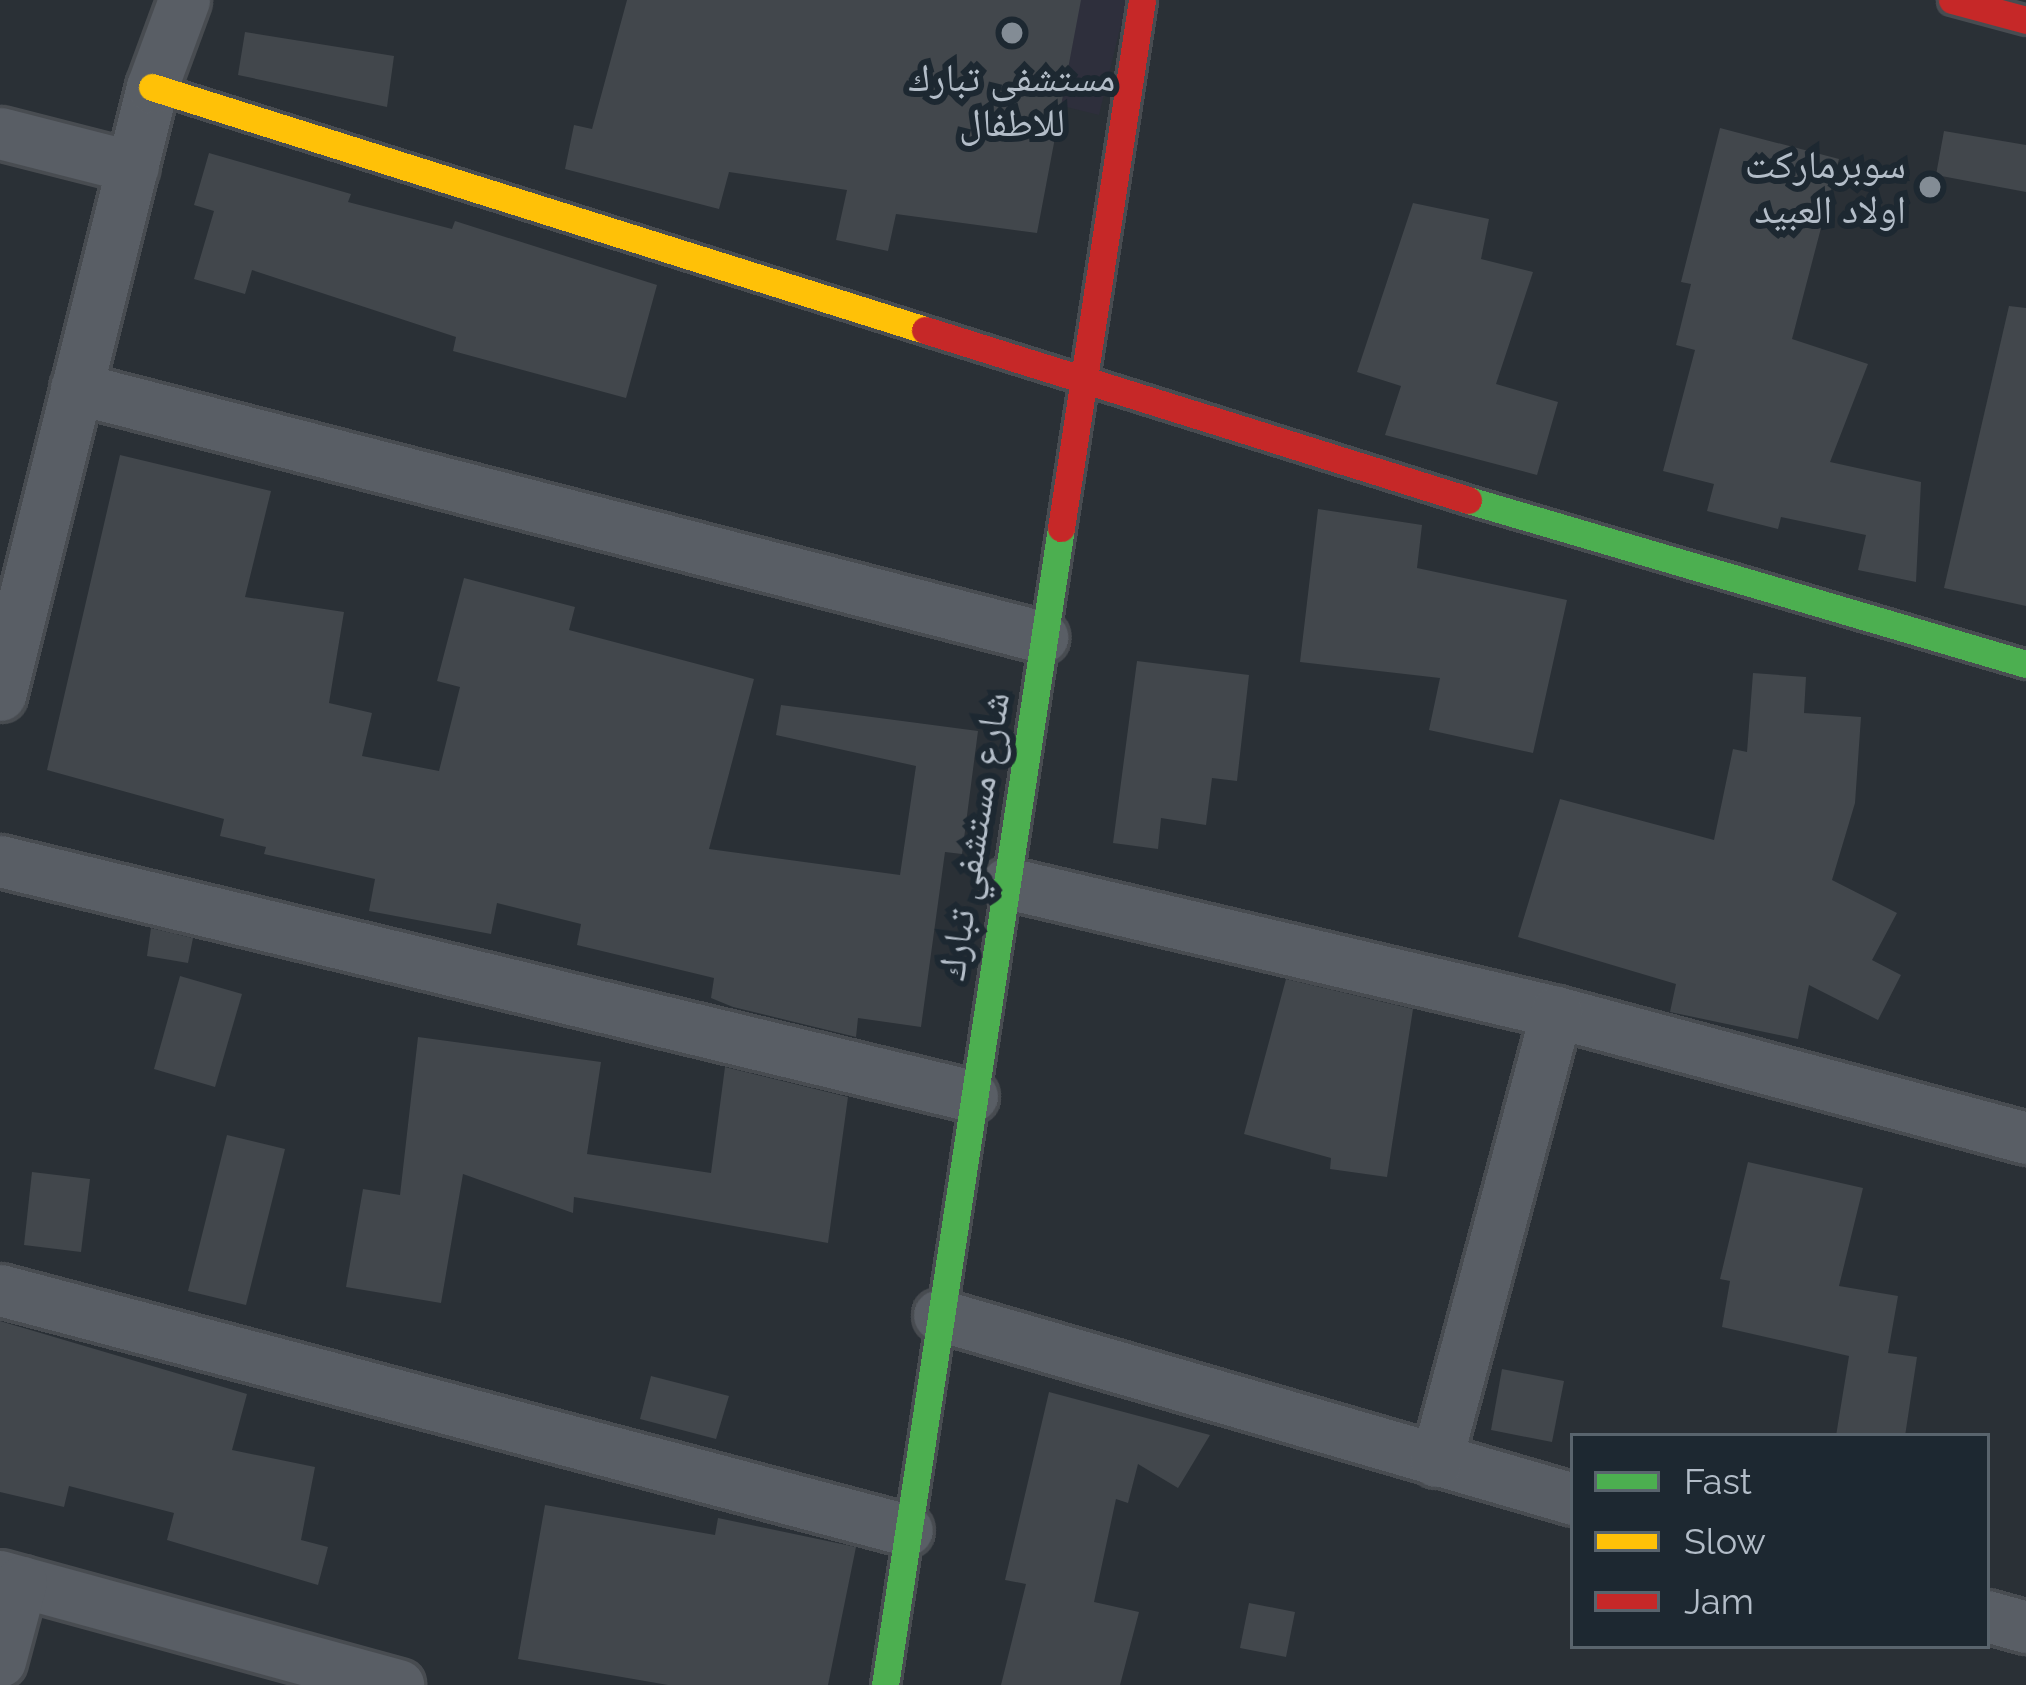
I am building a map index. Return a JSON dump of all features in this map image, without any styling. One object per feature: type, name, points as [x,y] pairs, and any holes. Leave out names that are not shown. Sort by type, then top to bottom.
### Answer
[{"type":"street","points":[[0,695],[152,87],[184,0]]},
{"type":"street","name":"شارع مستشفي تبارك","points":[[885,1685],[1142,0]]},
{"type":"street","points":[[1952,0],[2026,20]]},
{"type":"street","points":[[152,87],[1682,568],[2026,664]]},
{"type":"street","points":[[0,133],[133,167]]},
{"type":"street","points":[[76,388],[1042,637]]},
{"type":"street","points":[[0,861],[972,1096]]},
{"type":"street","points":[[1007,883],[1556,1012],[2026,1138]]},
{"type":"street","points":[[1436,1461],[1556,1012]]},
{"type":"street","points":[[0,1289],[907,1529]]},
{"type":"street","points":[[939,1315],[1570,1498]]},
{"type":"street","points":[[0,1661],[11,1579],[398,1685]]},
{"type":"street","points":[[1990,1617],[2026,1627]]},
{"type":"shaded area","name":"مستشفى تبارك للاطفال","points":[[913,0],[1127,0],[1099,115],[897,65]]},
{"type":"building","points":[[627,0],[1081,0],[1037,233],[896,214],[888,251],[836,240],[847,190],[729,172],[719,209],[565,169],[574,125],[592,129]]},
{"type":"building","points":[[245,32],[394,56],[387,107],[238,75]]},
{"type":"building","points":[[1720,128],[1839,159],[1792,339],[1868,364],[1830,462],[1921,482],[1916,582],[1858,570],[1866,535],[1781,517],[1778,529],[1707,511],[1714,484],[1663,471],[1695,350],[1676,345],[1691,284],[1681,282]]},
{"type":"building","points":[[1944,131],[2026,145],[2026,192],[1936,175]]},
{"type":"building","points":[[209,153],[351,194],[348,202],[452,229],[455,221],[657,285],[626,398],[453,351],[456,337],[252,270],[245,294],[194,279],[214,211],[194,205]]},
{"type":"building","points":[[1413,203],[1489,219],[1481,259],[1533,272],[1496,384],[1558,402],[1537,475],[1385,435],[1401,386],[1357,372]]},
{"type":"building","points":[[2009,306],[2026,308],[2026,606],[1944,588]]},
{"type":"building","points":[[120,455],[271,491],[245,597],[344,612],[329,703],[372,713],[362,756],[439,771],[460,687],[437,681],[464,578],[575,607],[569,630],[754,679],[709,849],[900,875],[916,766],[776,735],[781,705],[978,731],[962,854],[945,852],[921,1027],[858,1018],[856,1037],[733,1007],[711,998],[714,978],[577,945],[581,924],[497,903],[491,934],[369,911],[375,879],[264,854],[266,847],[220,836],[224,819],[47,770]]},
{"type":"building","points":[[1318,509],[1422,525],[1417,568],[1567,600],[1533,753],[1429,730],[1440,678],[1300,662]]},
{"type":"building","points":[[1137,661],[1249,675],[1237,781],[1212,778],[1206,825],[1161,818],[1158,849],[1113,843]]},
{"type":"building","points":[[1753,673],[1806,677],[1804,713],[1861,717],[1855,803],[1832,880],[1897,913],[1872,960],[1901,975],[1878,1020],[1809,985],[1798,1039],[1670,1012],[1676,984],[1518,937],[1560,799],[1714,840],[1733,749],[1747,752]]},
{"type":"building","points":[[151,928],[193,938],[188,963],[147,956]]},
{"type":"building","points":[[180,976],[242,994],[215,1087],[154,1069]]},
{"type":"building","points":[[1286,979],[1413,1009],[1387,1177],[1330,1169],[1331,1158],[1244,1134]]},
{"type":"building","points":[[418,1037],[601,1062],[587,1154],[711,1173],[725,1067],[848,1097],[828,1243],[574,1197],[573,1213],[463,1174],[441,1303],[346,1287],[363,1189],[400,1195]]},
{"type":"building","points":[[227,1135],[285,1149],[246,1305],[188,1291]]},
{"type":"building","points":[[1748,1162],[1863,1188],[1839,1286],[1898,1296],[1888,1353],[1917,1357],[1905,1433],[1836,1433],[1849,1356],[1722,1327],[1730,1281],[1720,1279]]},
{"type":"building","points":[[32,1172],[90,1179],[81,1252],[24,1245]]},
{"type":"building","points":[[0,1321],[247,1394],[232,1450],[315,1467],[301,1540],[328,1547],[318,1585],[167,1540],[174,1513],[69,1486],[64,1507],[0,1492]]},
{"type":"building","points":[[1502,1369],[1564,1381],[1552,1442],[1491,1430]]},
{"type":"building","points":[[651,1376],[729,1396],[716,1439],[640,1419]]},
{"type":"building","points":[[1049,1392],[1210,1435],[1178,1488],[1138,1464],[1128,1503],[1116,1499],[1094,1602],[1139,1612],[1120,1685],[1001,1685],[1026,1584],[1005,1580]]},
{"type":"building","points":[[545,1505],[715,1535],[718,1518],[856,1547],[828,1685],[668,1685],[518,1659]]},
{"type":"building","points":[[1249,1603],[1295,1612],[1286,1657],[1240,1648]]},
{"type":"traffic: fast","points":[[1468,500],[2026,664]]},
{"type":"traffic: fast","points":[[885,1685],[1061,528]]},
{"type":"traffic: slow","points":[[152,87],[925,330]]},
{"type":"traffic: jam","points":[[1061,528],[1142,0]]},
{"type":"traffic: jam","points":[[1952,0],[2026,20]]},
{"type":"traffic: jam","points":[[925,330],[1468,500]]},
{"type":"place","name":"مستشفى تبارك للاطفال","points":[[1012,33]]},
{"type":"place","name":"سوبرماركت اولاد العبيد","points":[[1930,187]]}]
